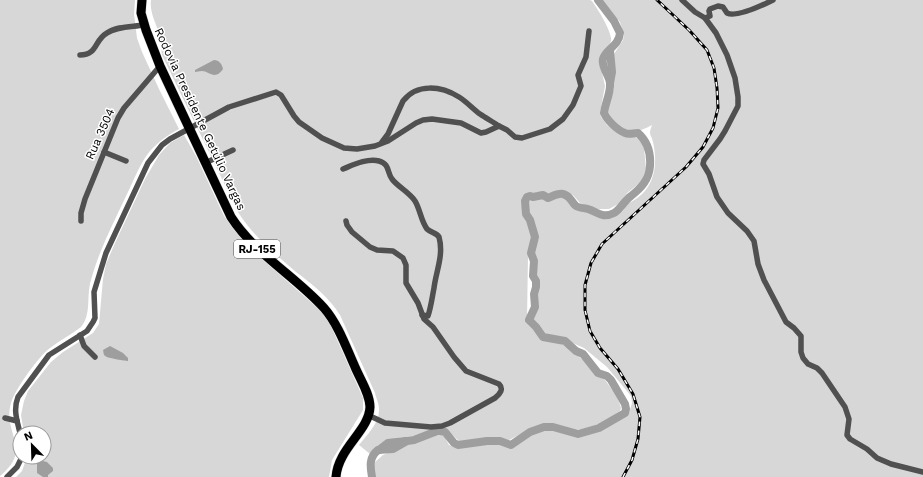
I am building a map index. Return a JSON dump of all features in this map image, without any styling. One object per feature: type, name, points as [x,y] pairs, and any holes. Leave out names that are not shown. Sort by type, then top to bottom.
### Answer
[{"type":"main road","name":"Rodovia Presidente Getúlio Vargas","points":[[142,0],[141,13],[144,25],[160,66],[231,217],[244,236],[318,302],[330,316],[367,394],[370,405],[368,415]]},
{"type":"main road","points":[[336,477],[339,462],[368,415]]},
{"type":"street","points":[[682,0],[695,12],[705,18],[716,33],[727,54],[738,97],[738,106],[725,131],[720,140],[704,160],[703,164],[709,174],[717,198],[747,231],[754,241],[758,264],[764,280],[786,322],[801,336],[801,352],[803,358],[808,364],[817,368],[822,373],[845,407],[849,418],[847,435],[850,439],[859,446],[867,449],[877,458],[923,472]]},
{"type":"street","points":[[705,18],[710,16],[710,9],[718,6],[723,8],[727,13],[733,14],[756,9],[773,0]]},
{"type":"street","points":[[80,56],[94,50],[100,39],[107,32],[115,29],[144,25]]},
{"type":"street","points":[[378,145],[388,134],[400,106],[407,96],[414,91],[425,88],[434,88],[456,96],[515,137],[522,138],[550,129],[563,119],[573,105],[581,86],[578,75],[586,57],[589,31]]},
{"type":"street","name":"Rua 3504","points":[[81,221],[83,206],[118,118],[124,108],[160,66]]},
{"type":"street","points":[[18,425],[15,414],[16,403],[22,390],[49,355],[87,330],[93,322],[95,318],[94,292],[106,252],[148,163],[162,145],[177,134],[229,107],[276,92],[281,95],[299,122],[322,138],[344,148],[358,149],[378,145],[388,141],[423,120],[432,119],[461,123],[481,133],[499,126]]},
{"type":"street","points":[[205,163],[233,150]]},
{"type":"street","points":[[104,152],[126,161]]},
{"type":"street","points":[[343,169],[358,163],[369,161],[380,161],[383,163],[389,170],[391,178],[414,200],[427,228],[434,232],[439,238],[440,262],[434,288],[432,306],[428,316],[422,314]]},
{"type":"street","points":[[346,221],[352,232],[370,247],[377,250],[393,251],[403,258],[406,265],[406,283],[416,300],[424,319],[433,327],[446,348],[466,371],[499,384],[502,390],[500,394],[450,423],[442,426],[431,427],[391,424],[385,423],[368,415]]},
{"type":"street","points":[[80,335],[84,346],[95,357]]},
{"type":"street","points":[[5,418],[17,421]]},
{"type":"street","points":[[7,477],[18,465]]},
{"type":"shaded area","points":[[0,0],[135,0],[134,14],[137,38],[159,89],[179,129],[153,147],[137,172],[107,236],[94,269],[90,286],[88,311],[81,327],[45,352],[28,373],[13,397],[9,414],[12,431],[12,462],[0,476]]},
{"type":"shaded area","points":[[151,0],[592,1],[610,32],[611,37],[610,43],[600,58],[605,86],[600,112],[601,117],[607,125],[622,136],[635,137],[642,141],[646,169],[641,182],[627,193],[620,203],[609,209],[596,209],[580,203],[573,195],[564,192],[549,194],[540,192],[528,194],[522,199],[523,213],[530,228],[532,237],[528,256],[527,319],[529,325],[541,338],[564,345],[583,360],[597,375],[605,380],[619,402],[621,408],[620,411],[603,423],[582,429],[576,430],[557,425],[544,425],[529,430],[509,440],[488,439],[463,442],[459,441],[447,430],[434,430],[416,436],[396,438],[382,443],[370,454],[359,445],[375,423],[379,414],[379,407],[375,393],[340,315],[331,302],[320,291],[280,258],[250,229],[238,212],[162,55],[160,37],[151,11]]},
{"type":"shaded area","points":[[600,0],[923,0],[923,477],[375,477],[373,466],[375,462],[383,455],[433,435],[444,436],[449,445],[454,447],[470,447],[485,443],[500,443],[513,448],[523,438],[535,432],[547,429],[579,436],[611,425],[629,413],[632,403],[631,396],[607,367],[584,348],[559,337],[545,334],[533,319],[537,301],[536,294],[538,284],[534,255],[539,238],[532,219],[528,213],[528,200],[530,198],[535,199],[541,196],[550,199],[563,196],[568,199],[575,208],[590,211],[600,217],[609,217],[623,211],[626,204],[635,200],[642,194],[652,179],[654,170],[655,152],[650,133],[652,125],[639,130],[627,130],[621,128],[606,114],[606,106],[614,89],[614,54],[623,40],[624,35],[620,22]]},
{"type":"shaded area","points":[[214,60],[222,65],[223,69],[220,73],[215,75],[205,71],[195,72],[195,70]]},
{"type":"shaded area","points":[[184,135],[196,156],[224,216],[235,231],[253,251],[321,311],[331,326],[363,398],[363,410],[332,460],[329,477],[16,477],[22,471],[24,465],[52,465],[52,425],[23,425],[21,415],[24,401],[28,391],[51,362],[63,352],[93,333],[99,324],[103,279],[106,264],[145,179],[159,155],[170,143]]},
{"type":"shaded area","points":[[110,346],[123,353],[128,358],[128,361],[105,356],[103,350]]},
{"type":"shaded area","points":[[37,465],[50,465],[53,468],[53,471],[48,475],[48,477],[43,477],[37,473]]},
{"type":"waterway","points":[[372,477],[371,462],[373,456],[378,450],[393,449],[407,441],[438,431],[445,432],[454,443],[458,445],[487,441],[500,441],[511,445],[530,432],[544,427],[553,427],[578,434],[599,428],[625,413],[625,404],[611,380],[607,376],[598,373],[583,354],[576,351],[565,341],[543,337],[529,320],[535,307],[534,294],[536,281],[533,276],[534,261],[531,253],[535,237],[530,220],[526,214],[525,201],[527,197],[543,195],[548,198],[557,194],[563,194],[568,196],[577,207],[588,209],[603,215],[610,215],[616,212],[641,187],[646,180],[649,171],[649,152],[641,136],[638,133],[628,134],[622,132],[607,119],[604,113],[610,83],[603,65],[603,59],[617,41],[620,33],[614,21],[598,0]]},
{"type":"waterway","points":[[610,51],[612,72],[610,83]]},
{"type":"waterway","points":[[379,450],[388,443],[405,441]]},
{"type":"railway","points":[[623,477],[632,460],[638,439],[640,417],[633,394],[618,369],[600,348],[590,331],[585,310],[585,285],[591,263],[602,244],[686,167],[703,147],[713,128],[718,108],[714,68],[707,50],[689,30],[657,0]]}]
